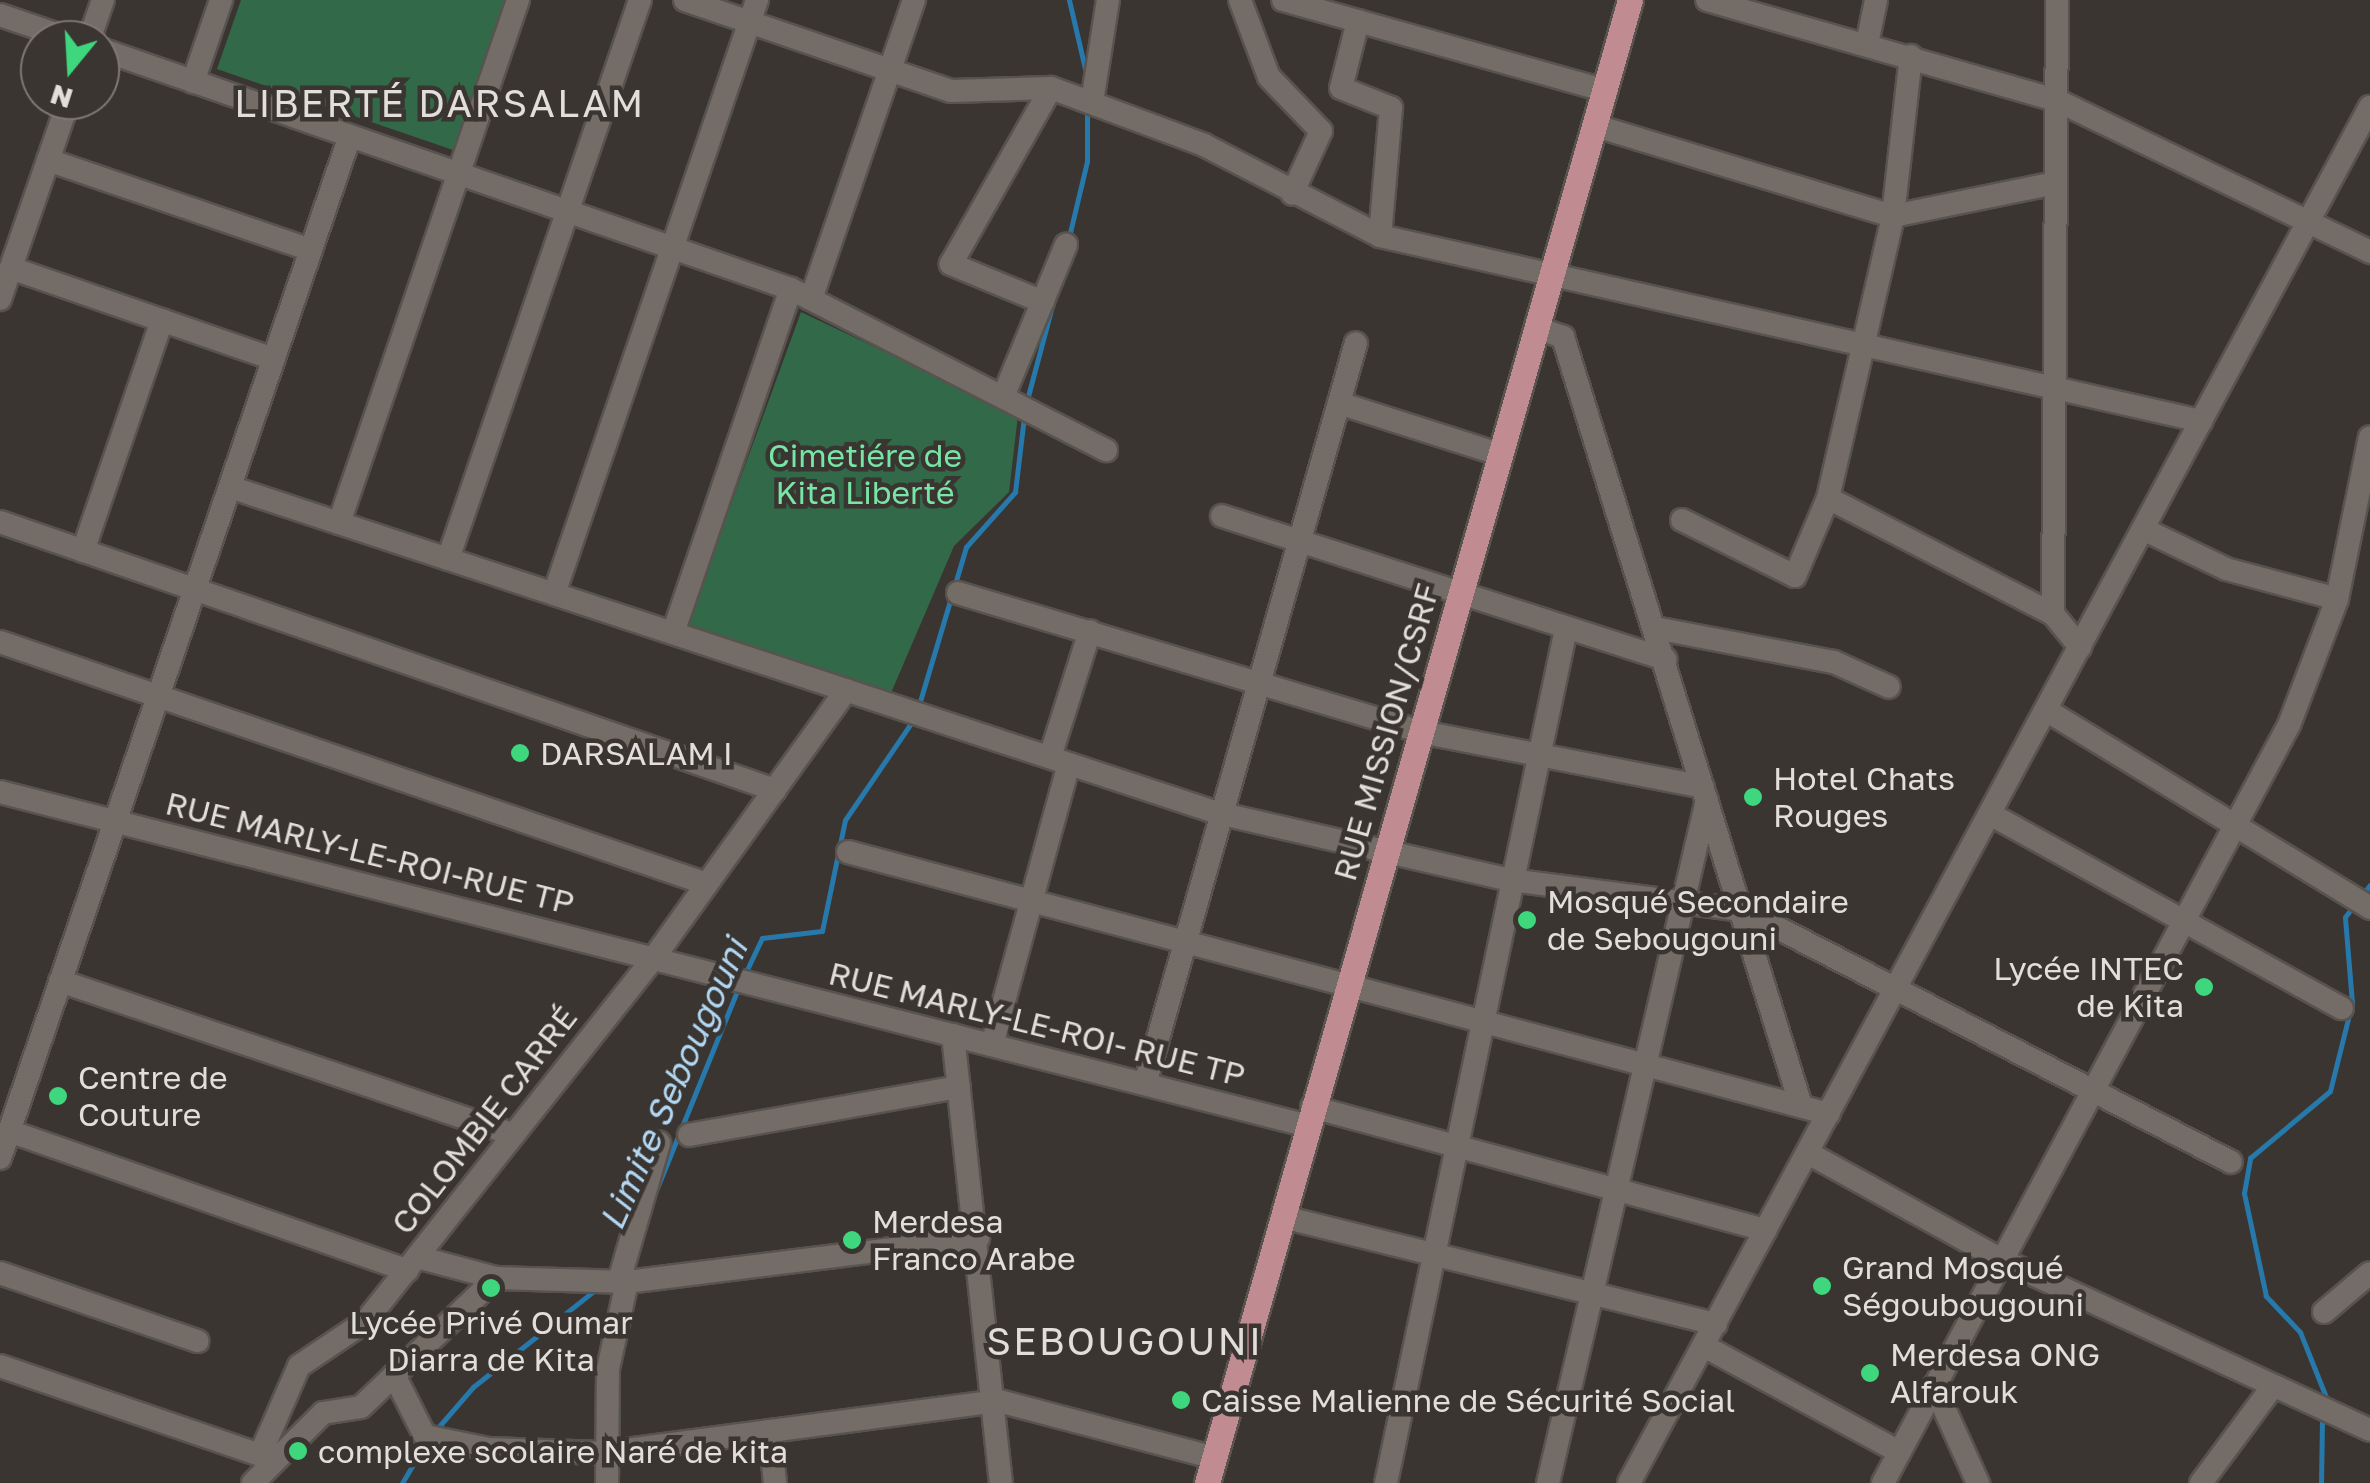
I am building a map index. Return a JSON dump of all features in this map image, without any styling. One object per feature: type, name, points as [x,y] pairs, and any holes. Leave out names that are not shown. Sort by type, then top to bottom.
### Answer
[{"type":"main road","name":"RUE MISSION/CSRF","points":[[1211,1470],[1456,598],[1630,0]]},
{"type":"street","points":[[193,82],[221,0]]},
{"type":"street","points":[[339,523],[518,0]]},
{"type":"street","points":[[448,559],[640,0]]},
{"type":"street","points":[[686,0],[754,11],[890,70],[951,91],[1051,88],[1204,145],[1292,194],[1380,236],[2202,421]]},
{"type":"street","points":[[673,633],[914,0]]},
{"type":"street","points":[[1092,102],[1108,0]]},
{"type":"street","points":[[1240,0],[1269,77],[1322,132],[1292,194]]},
{"type":"street","points":[[1283,0],[1330,6],[1358,21],[1606,90]]},
{"type":"street","points":[[1707,0],[1741,5],[2056,100],[2310,219],[2370,252]]},
{"type":"street","points":[[1867,44],[1876,0]]},
{"type":"street","points":[[2052,614],[2056,0]]},
{"type":"street","points":[[554,594],[754,11]]},
{"type":"street","points":[[1358,21],[1342,88],[1391,108],[1380,236]]},
{"type":"street","points":[[1682,520],[1795,576],[1828,498],[1893,216],[1911,56]]},
{"type":"street","points":[[120,57],[801,294],[1106,450]]},
{"type":"street","points":[[1043,302],[951,264],[1051,88]]},
{"type":"street","points":[[1629,1483],[2370,107]]},
{"type":"street","points":[[0,299],[62,120]]},
{"type":"street","points":[[1596,126],[1893,216],[2056,184]]},
{"type":"street","points":[[0,1158],[350,136]]},
{"type":"street","points":[[48,160],[311,250]]},
{"type":"street","points":[[1003,397],[1066,246]]},
{"type":"street","points":[[10,268],[274,359]]},
{"type":"street","points":[[83,551],[162,320]]},
{"type":"street","points":[[1537,328],[1563,338],[1744,910],[1801,1106]]},
{"type":"street","points":[[1145,1084],[1218,812],[1303,544],[1356,343]]},
{"type":"street","points":[[1340,402],[1500,454]]},
{"type":"street","points":[[1883,1483],[2288,725],[2337,598],[2370,437]]},
{"type":"street","points":[[230,487],[846,690],[924,722],[1059,760],[1218,812],[1386,855],[1510,880],[1744,910],[2232,1162]]},
{"type":"street","points":[[1828,498],[2052,614],[2080,648]]},
{"type":"street","points":[[1222,516],[1456,598],[1665,659]]},
{"type":"street","points":[[0,522],[775,790]]},
{"type":"street","points":[[2143,529],[2226,568],[2337,598]]},
{"type":"street","points":[[958,592],[1420,732],[1705,793]]},
{"type":"street","points":[[1655,628],[1834,662],[1890,688]]},
{"type":"street","points":[[1386,1483],[1485,1022],[1532,757],[1566,629]]},
{"type":"street","points":[[992,1045],[1032,901],[1059,760],[1090,631]]},
{"type":"street","points":[[0,642],[707,884]]},
{"type":"street","name":"COLOMBIE CARRÉ","points":[[266,1457],[299,1366],[366,1321],[653,959],[846,690]]},
{"type":"street","points":[[2046,710],[2236,820],[2370,908]]},
{"type":"street","name":"RUE MARLY-LE-ROI-RUE TP","points":[[0,792],[750,987]]},
{"type":"street","points":[[1548,1483],[1705,793]]},
{"type":"street","points":[[1990,814],[2342,1008]]},
{"type":"street","points":[[848,852],[1829,1114]]},
{"type":"street","points":[[60,981],[514,1135]]},
{"type":"street","name":"RUE MARLY-LE-ROI- RUE TP","points":[[750,987],[1145,1084],[1456,1146],[1766,1230]]},
{"type":"street","points":[[952,1035],[999,1401],[1001,1483]]},
{"type":"street","points":[[689,1136],[959,1087]]},
{"type":"street","points":[[9,1131],[412,1264],[496,1278],[623,1281],[978,1238]]},
{"type":"street","points":[[606,1483],[603,1454],[623,1281],[659,1143]]},
{"type":"street","points":[[1808,1154],[2002,1260],[2370,1430]]},
{"type":"street","points":[[1283,1217],[1716,1324]]},
{"type":"street","points":[[0,1273],[198,1341]]},
{"type":"street","points":[[2324,1312],[2370,1273]]},
{"type":"street","points":[[253,1483],[266,1457],[322,1413],[361,1407],[496,1278]]},
{"type":"street","points":[[1704,1346],[1899,1452]]},
{"type":"street","points":[[0,1366],[266,1457]]},
{"type":"street","points":[[394,1375],[425,1436],[603,1454],[999,1401],[1211,1470]]},
{"type":"street","points":[[1934,1386],[1978,1483]]},
{"type":"street","points":[[2202,1483],[2272,1386]]},
{"type":"street","points":[[770,1432],[776,1483]]},
{"type":"green space","points":[[241,0],[505,0],[453,150],[217,69]]},
{"type":"green space","name":"Cimetiére de Kita Liberté","points":[[801,312],[1018,415],[1009,492],[954,546],[891,693],[687,625]]},
{"type":"waterway","name":"Limite Sebougouni","points":[[1069,0],[1086,73]]},
{"type":"waterway","name":"Limite Sebougouni","points":[[1068,241],[1087,161],[1087,109]]},
{"type":"waterway","name":"Limite Sebougouni","points":[[1027,400],[1051,310]]},
{"type":"waterway","name":"Limite Sebougouni","points":[[918,708],[966,547],[1015,492],[1024,416]]},
{"type":"waterway","name":"Limite Sebougouni","points":[[744,976],[762,938],[822,931],[845,820],[914,719]]},
{"type":"waterway","points":[[2361,896],[2370,885]]},
{"type":"waterway","points":[[2328,1402],[2300,1332],[2266,1296],[2244,1193],[2250,1158],[2330,1091],[2352,1003],[2345,917],[2354,905]]},
{"type":"waterway","points":[[657,1188],[739,986]]},
{"type":"waterway","name":"Limite Sebougouni","points":[[435,1431],[473,1387],[595,1290]]},
{"type":"waterway","points":[[2321,1483],[2322,1417]]},
{"type":"waterway","points":[[402,1483],[425,1444]]},
{"type":"place","name":"DARSALAM I","points":[[520,753]]},
{"type":"place","name":"Hotel Chats Rouges","points":[[1753,797]]},
{"type":"place","name":"Mosqué Secondaire de Sebougouni","points":[[1527,920]]},
{"type":"place","name":"Lycée INTEC de Kita","points":[[2204,987]]},
{"type":"place","name":"Centre de Couture","points":[[58,1096]]},
{"type":"place","name":"Merdesa Franco Arabe","points":[[852,1240]]},
{"type":"place","name":"Grand Mosqué Ségoubougouni","points":[[1822,1286]]},
{"type":"place","name":"Lycée Privé Oumar Diarra de Kita","points":[[491,1288]]},
{"type":"place","name":"Merdesa ONG Alfarouk","points":[[1870,1373]]},
{"type":"place","name":"Caisse Malienne de Sécurité Social","points":[[1181,1400]]},
{"type":"place","name":"complexe scolaire Naré de kita","points":[[298,1451]]},
{"type":"district","name":"LIBERTÉ DARSALAM","points":[[440,103]]},
{"type":"district","name":"SEBOUGOUNI","points":[[1125,1341]]}]
